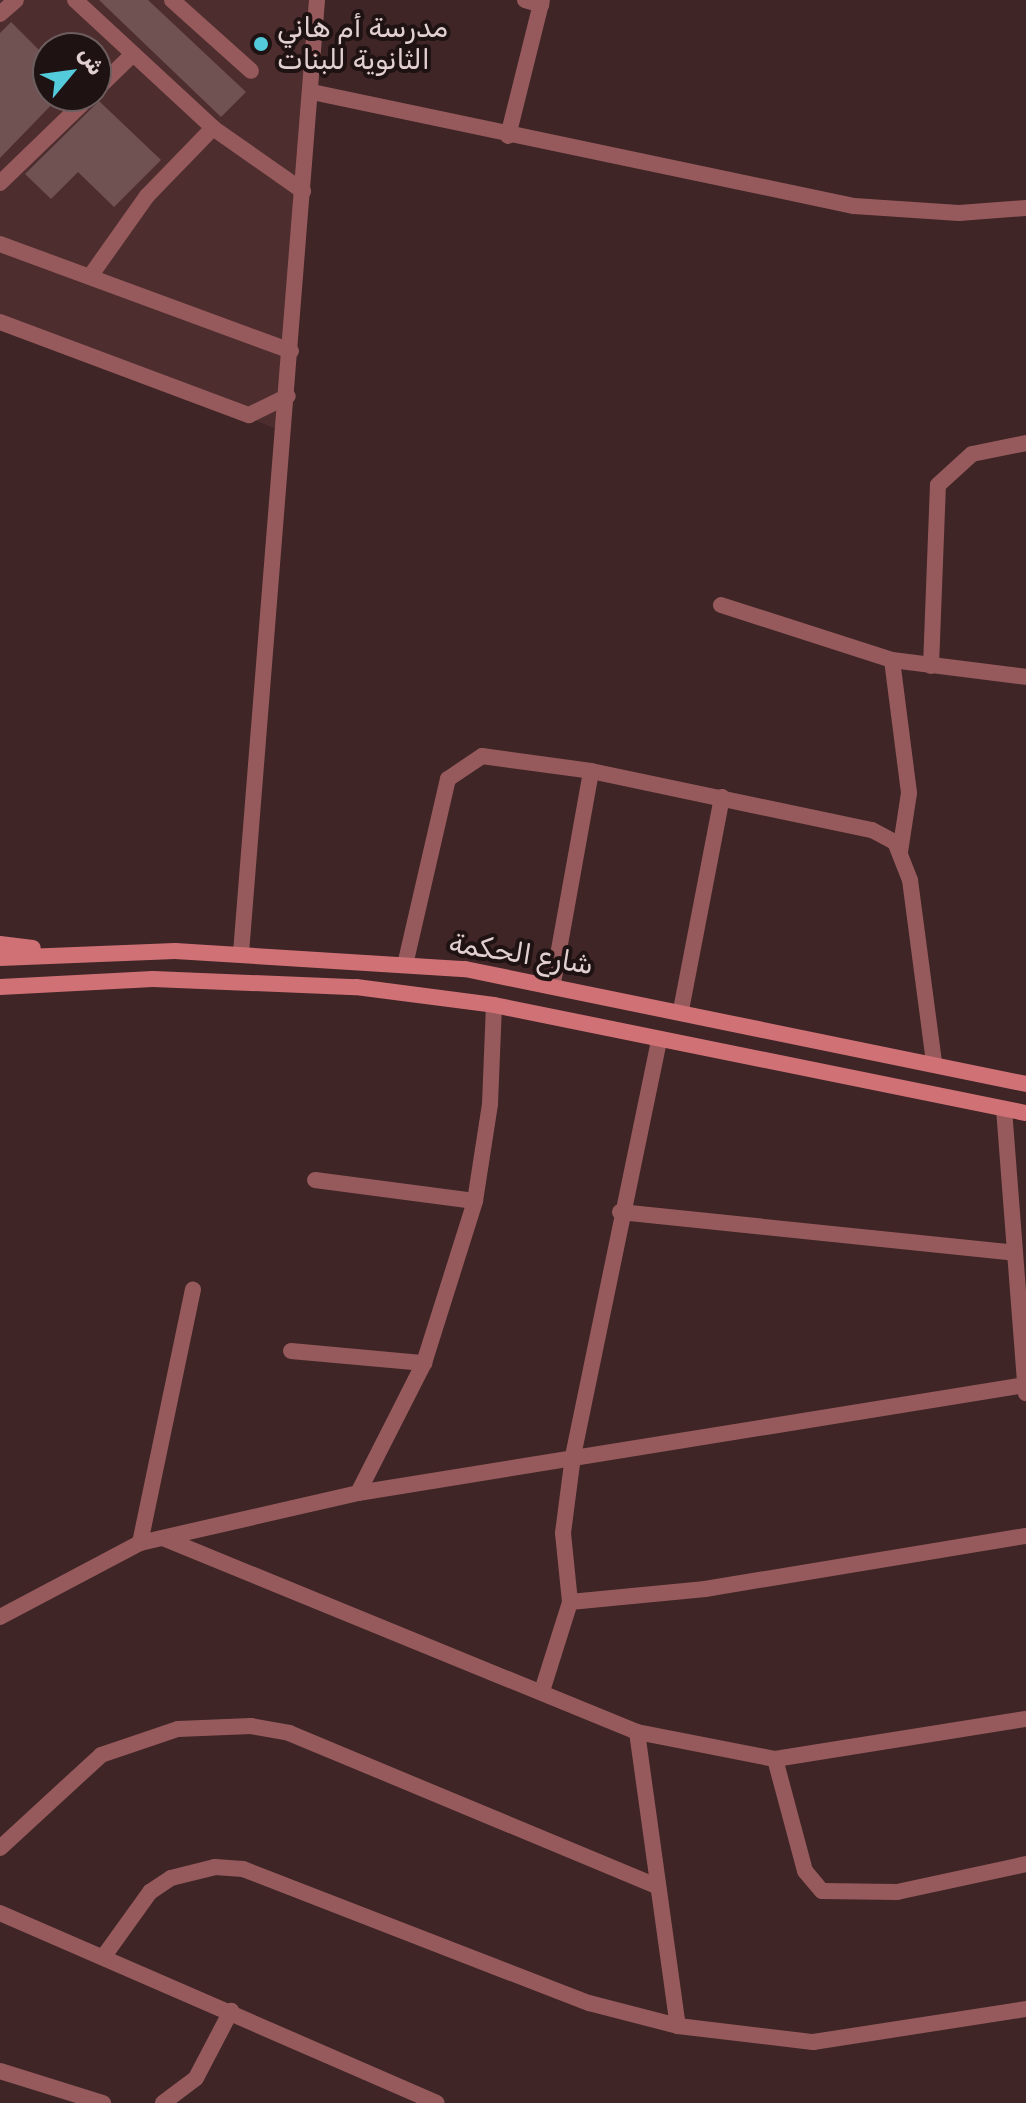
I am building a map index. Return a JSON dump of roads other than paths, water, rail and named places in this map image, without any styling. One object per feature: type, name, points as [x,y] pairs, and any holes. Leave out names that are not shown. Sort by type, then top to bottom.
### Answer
[{"type":"street","points":[[0,14],[16,0]]},
{"type":"street","points":[[75,0],[213,128],[303,191]]},
{"type":"street","points":[[172,0],[251,71]]},
{"type":"street","points":[[241,953],[288,396],[317,0]]},
{"type":"street","points":[[508,136],[536,2]]},
{"type":"street","points":[[112,74],[133,54]]},
{"type":"street","points":[[312,92],[508,136],[854,206],[959,213],[1026,208]]},
{"type":"street","points":[[0,183],[73,112]]},
{"type":"street","points":[[91,275],[147,196],[213,128]]},
{"type":"street","points":[[0,244],[291,351]]},
{"type":"street","points":[[0,322],[249,415],[288,396]]},
{"type":"street","points":[[931,666],[938,485],[972,454],[1026,443]]},
{"type":"street","points":[[721,605],[892,660],[1026,679]]},
{"type":"street","points":[[892,660],[909,793],[900,852],[934,1063]]},
{"type":"street","points":[[405,965],[448,779],[482,756],[591,771],[872,830],[900,852]]},
{"type":"street","points":[[553,983],[591,771]]},
{"type":"street","points":[[681,1010],[722,797]]},
{"type":"street","points":[[0,944],[62,952]]},
{"type":"street","name":"شارع الحكمة","points":[[0,958],[62,952],[241,953],[405,965],[553,983],[1026,1084]]},
{"type":"street","name":"شارع الحكمة","points":[[0,987],[234,981],[494,1005],[1026,1113]]},
{"type":"street","points":[[358,1493],[424,1363],[475,1201],[490,1104],[494,1005]]},
{"type":"street","points":[[542,1691],[570,1602],[563,1533],[573,1456],[620,1212],[659,1040]]},
{"type":"street","points":[[0,1617],[140,1543],[358,1493],[573,1456],[1025,1390],[1010,1252],[1004,1109]]},
{"type":"street","points":[[315,1180],[475,1201]]},
{"type":"street","points":[[620,1212],[1010,1252]]},
{"type":"street","points":[[140,1543],[193,1289]]},
{"type":"street","points":[[291,1351],[424,1363]]},
{"type":"street","points":[[570,1602],[705,1589],[1026,1536]]},
{"type":"street","points":[[163,1538],[637,1732],[775,1759],[1026,1719]]},
{"type":"street","points":[[0,1848],[101,1755],[178,1729],[251,1726],[289,1733],[657,1886]]},
{"type":"street","points":[[637,1732],[678,2026]]},
{"type":"street","points":[[775,1759],[805,1871],[822,1891],[897,1892],[1026,1864]]},
{"type":"street","points":[[104,1956],[130,1912],[171,1878],[243,1869],[536,1984],[678,2026],[813,2042],[1026,2009]]},
{"type":"street","points":[[0,1913],[231,2011],[436,2103]]},
{"type":"street","points":[[163,2103],[196,2078],[231,2011]]},
{"type":"street","points":[[0,2071],[103,2103]]},
{"type":"place","name":"مدرسة أم هاني الثانوية للبنات","points":[[261,44]]}]
